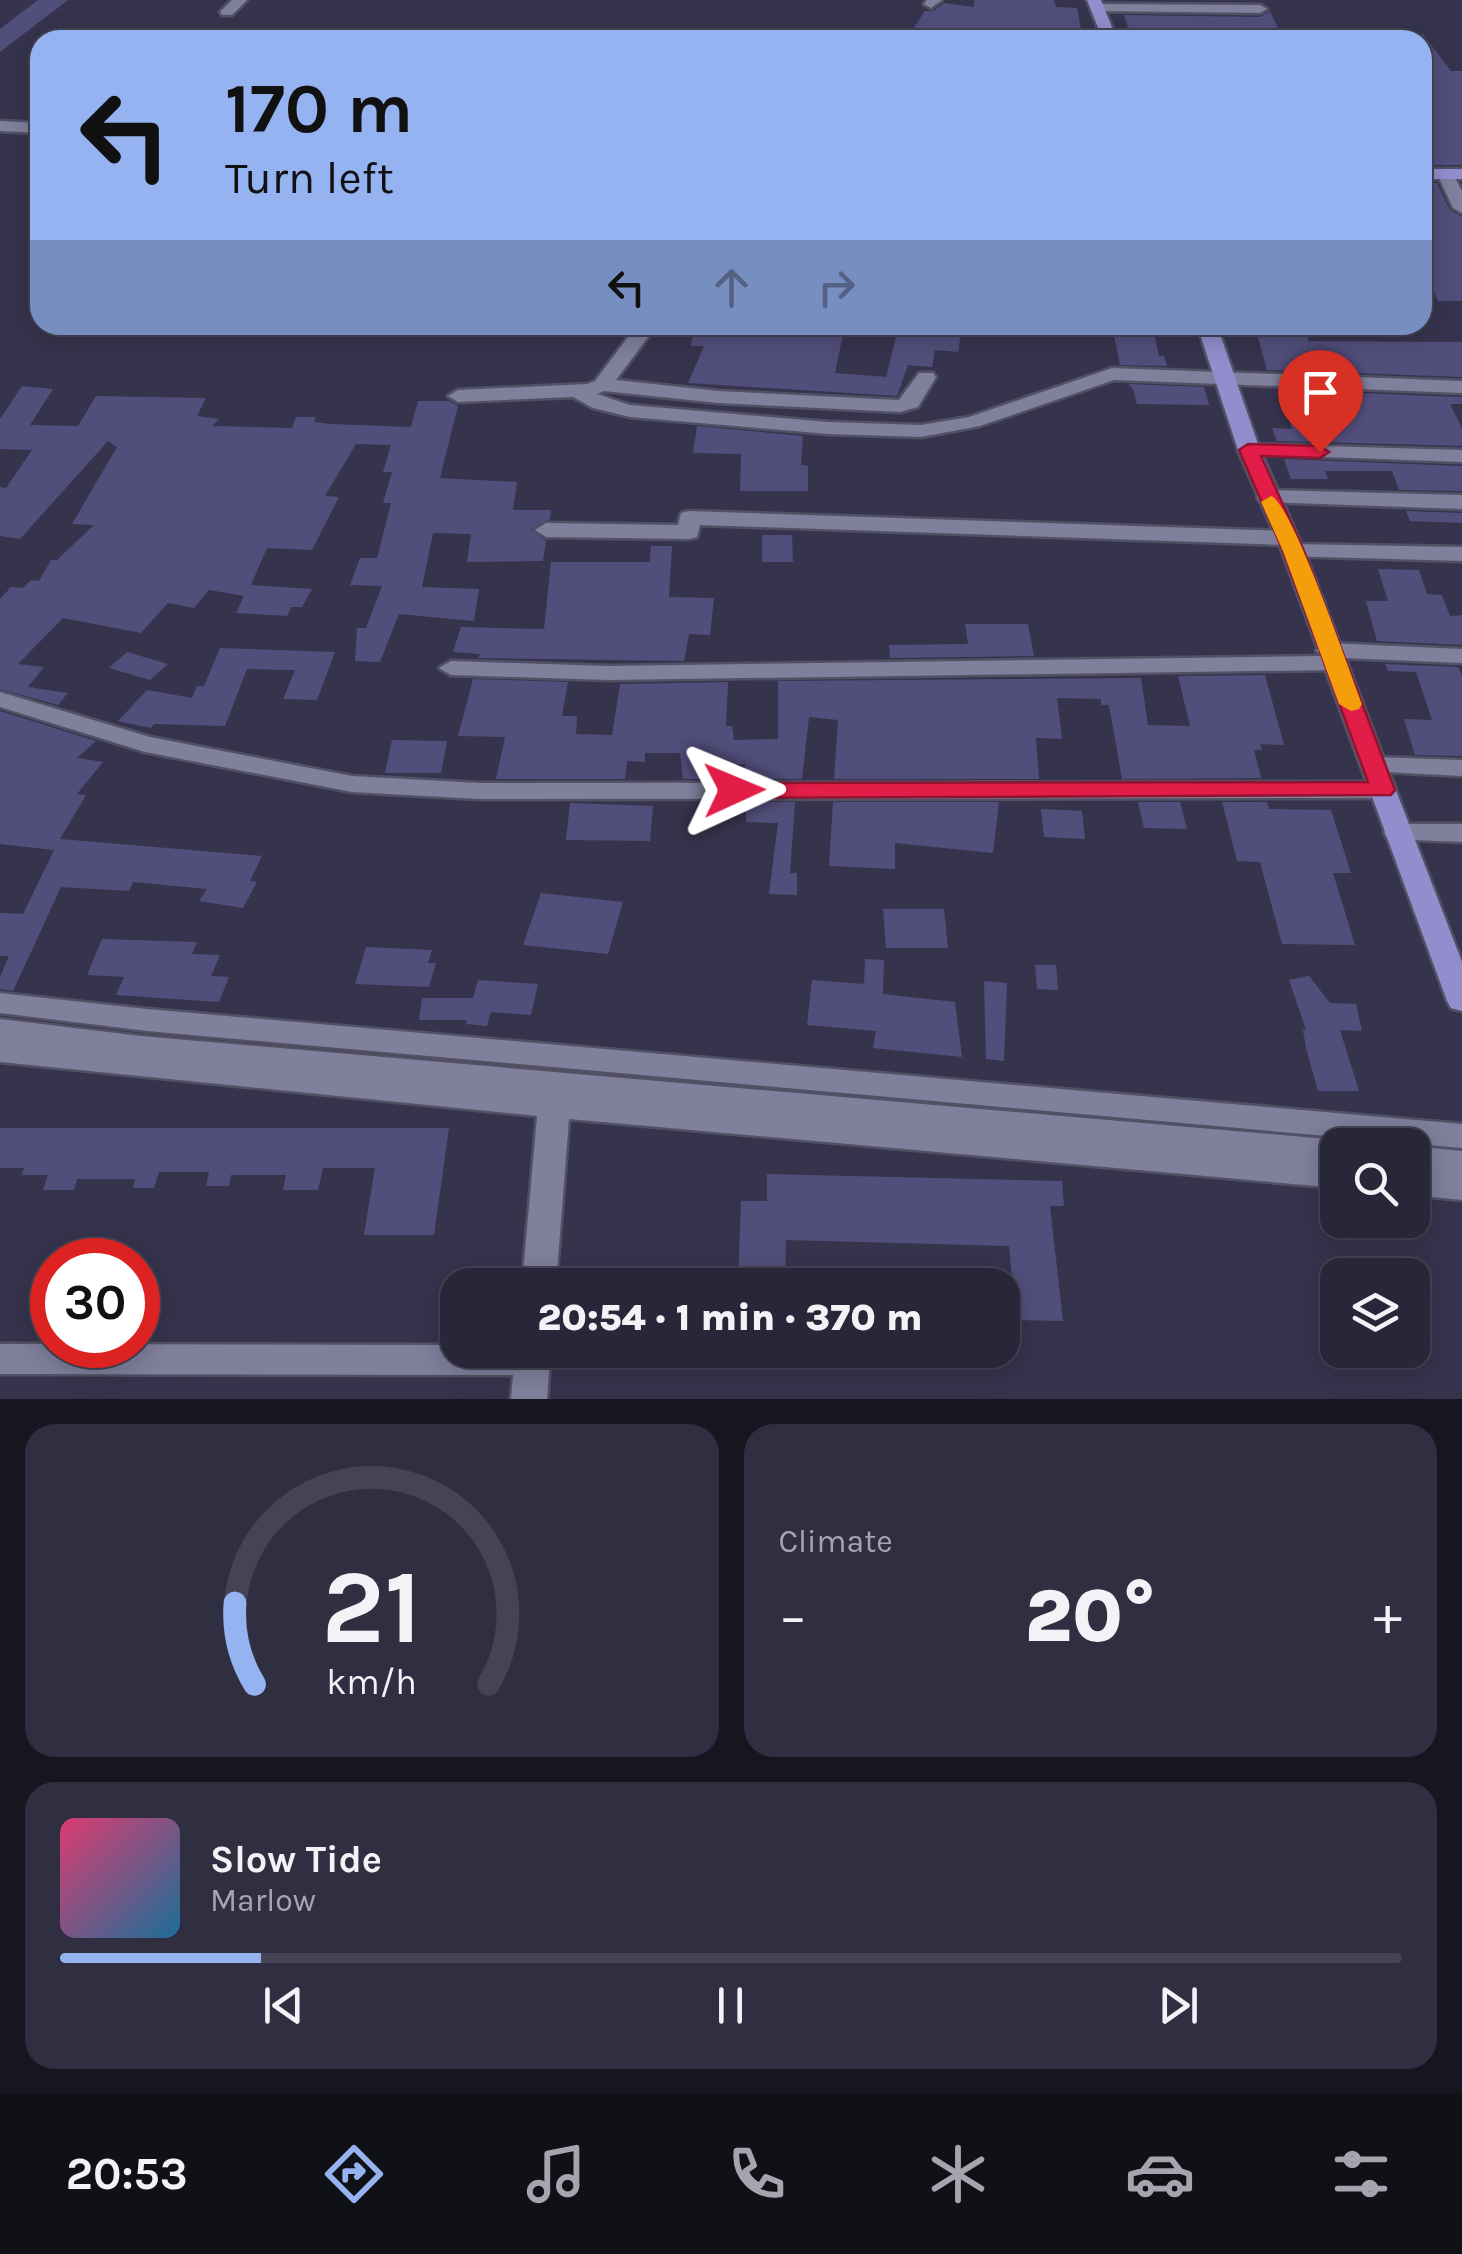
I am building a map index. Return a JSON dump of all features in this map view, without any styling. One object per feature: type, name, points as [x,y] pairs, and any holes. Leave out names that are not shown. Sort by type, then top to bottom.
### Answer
[{"type":"main road","points":[[1097,4],[1106,30]]},
{"type":"main road","points":[[1211,335],[1248,450],[1290,545],[1398,832],[1453,953],[1462,1001]]},
{"type":"street","points":[[227,12],[240,0]]},
{"type":"street","points":[[1097,4],[1260,9]]},
{"type":"street","points":[[0,126],[30,128]]},
{"type":"street","points":[[1453,174],[1462,208]]},
{"type":"street","points":[[602,385],[639,335]]},
{"type":"street","points":[[458,396],[527,390],[580,394],[600,404],[630,411],[828,428],[921,431],[973,422],[1112,374],[1462,387]]},
{"type":"street","points":[[580,394],[602,385],[718,397],[900,406],[912,403],[926,377]]},
{"type":"street","points":[[1248,450],[1462,456]]},
{"type":"street","points":[[1268,497],[1462,502]]},
{"type":"street","points":[[546,530],[689,532],[688,518],[1462,554]]},
{"type":"street","points":[[452,668],[608,673],[1462,656]]},
{"type":"street","points":[[0,700],[145,744],[352,784],[499,791],[1378,778],[1462,768]]},
{"type":"street","points":[[1398,832],[1462,833]]},
{"type":"street","points":[[0,1003],[147,1020],[1462,1136]]},
{"type":"street","points":[[0,1030],[555,1094],[1320,1174]]},
{"type":"street","points":[[0,1051],[1320,1151]]},
{"type":"street","points":[[540,1268],[555,1094]]},
{"type":"street","points":[[1430,1160],[1462,1163]]},
{"type":"street","points":[[1430,1184],[1462,1187]]},
{"type":"street","points":[[0,1359],[440,1356]]},
{"type":"street","points":[[529,1399],[532,1368]]},
{"type":"building","points":[[38,0],[68,0],[0,52],[0,29]]},
{"type":"building","points":[[974,0],[1054,0],[1056,7],[1077,8],[1081,30],[912,30],[925,11],[933,11],[944,3],[974,7]]},
{"type":"building","points":[[1270,11],[1278,28],[1129,30],[1124,15],[1260,17]]},
{"type":"building","points":[[1432,46],[1451,71],[1462,71],[1462,165],[1432,165]]},
{"type":"building","points":[[1432,183],[1437,183],[1450,210],[1462,217],[1462,301],[1438,301],[1432,287]]},
{"type":"building","points":[[693,335],[843,335],[835,373],[886,377],[896,335],[961,335],[958,352],[935,350],[932,367],[908,365],[897,396],[688,383],[704,346],[691,346]]},
{"type":"building","points":[[1257,335],[1306,335],[1309,341],[1462,342],[1462,377],[1267,370]]},
{"type":"building","points":[[1114,336],[1155,337],[1159,356],[1164,356],[1167,366],[1120,365]]},
{"type":"building","points":[[1128,384],[1204,387],[1209,405],[1137,404]]},
{"type":"building","points":[[22,386],[53,389],[30,425],[78,426],[96,396],[206,398],[197,416],[219,419],[212,426],[292,428],[296,417],[316,417],[314,422],[330,424],[411,427],[418,401],[449,401],[458,406],[440,478],[517,482],[513,510],[551,510],[550,519],[531,529],[546,541],[543,561],[467,562],[471,534],[433,533],[422,587],[479,589],[474,621],[399,614],[380,662],[355,661],[357,628],[366,628],[382,586],[350,585],[360,558],[377,558],[391,503],[383,503],[392,472],[383,472],[391,445],[356,444],[325,496],[339,497],[312,550],[267,548],[251,585],[312,589],[302,607],[291,607],[287,616],[236,613],[244,596],[209,590],[194,608],[168,603],[141,633],[63,618],[18,664],[44,667],[28,687],[68,693],[58,705],[0,689],[0,599],[11,587],[23,588],[31,580],[39,581],[51,560],[57,560],[94,525],[72,524],[117,447],[108,441],[20,539],[0,536],[0,487],[6,488],[32,450],[0,449],[0,419]]},
{"type":"building","points":[[1281,390],[1462,397],[1462,404],[1450,404],[1462,428],[1462,446],[1277,441],[1272,428],[1292,429]]},
{"type":"building","points":[[697,426],[803,436],[801,465],[808,466],[808,491],[740,491],[741,454],[693,453]]},
{"type":"building","points":[[1284,459],[1462,466],[1462,491],[1399,490],[1392,471],[1325,471],[1328,479],[1291,479]]},
{"type":"building","points":[[1406,511],[1462,513],[1462,523],[1410,521]]},
{"type":"building","points":[[762,535],[792,535],[793,562],[762,562]]},
{"type":"building","points":[[651,546],[672,546],[669,597],[714,598],[710,635],[689,634],[684,661],[478,658],[480,654],[453,652],[461,627],[544,629],[551,562],[650,562]]},
{"type":"building","points":[[1378,569],[1419,570],[1427,594],[1442,595],[1450,616],[1462,615],[1462,645],[1377,641],[1366,601],[1388,601]]},
{"type":"building","points":[[965,624],[1028,624],[1034,656],[890,658],[889,645],[968,644]]},
{"type":"building","points":[[220,648],[335,652],[317,700],[283,699],[295,670],[247,669],[225,726],[154,724],[151,728],[118,721],[147,690],[192,698],[197,686],[204,686]]},
{"type":"building","points":[[127,652],[168,664],[150,680],[109,668]]},
{"type":"building","points":[[1385,664],[1458,667],[1462,675],[1462,756],[1415,755],[1404,719],[1432,720],[1416,672],[1388,671]]},
{"type":"building","points":[[1265,675],[1284,745],[1260,744],[1262,750],[1254,750],[1261,778],[1122,779],[1109,705],[1101,705],[1101,699],[1057,698],[1062,739],[1036,738],[1039,779],[834,779],[838,720],[809,717],[802,779],[745,779],[745,764],[702,766],[703,779],[683,779],[680,753],[645,753],[645,762],[627,761],[625,779],[496,779],[505,737],[458,736],[473,679],[568,682],[562,716],[577,716],[576,734],[612,735],[620,684],[728,682],[726,726],[732,726],[734,740],[778,739],[778,681],[1141,678],[1148,725],[1190,726],[1178,676]]},
{"type":"building","points":[[0,711],[96,741],[77,758],[103,762],[77,794],[86,795],[60,839],[262,856],[250,881],[257,882],[243,908],[199,901],[207,889],[133,882],[129,891],[61,887],[13,991],[0,989],[0,977],[9,956],[0,956],[0,913],[23,914],[58,842],[54,850],[0,844]]},
{"type":"building","points":[[392,740],[447,741],[441,773],[385,773]]},
{"type":"building","points":[[746,802],[795,802],[790,873],[797,873],[797,895],[769,894],[778,823],[746,822]]},
{"type":"building","points":[[833,802],[999,802],[993,853],[895,843],[895,869],[829,866]]},
{"type":"building","points":[[1138,802],[1180,802],[1187,829],[1144,828]]},
{"type":"building","points":[[1222,802],[1267,802],[1269,809],[1331,810],[1351,873],[1333,873],[1355,945],[1282,944],[1260,862],[1237,861]]},
{"type":"building","points":[[570,803],[653,806],[650,841],[566,840]]},
{"type":"building","points":[[1041,809],[1082,811],[1085,839],[1044,837]]},
{"type":"building","points":[[541,893],[623,902],[608,954],[523,945]]},
{"type":"building","points":[[883,909],[944,909],[948,948],[886,948]]},
{"type":"building","points":[[102,939],[197,942],[192,954],[220,955],[211,976],[229,977],[219,1002],[116,995],[124,977],[87,975]]},
{"type":"building","points":[[366,947],[432,950],[428,963],[436,963],[429,987],[355,984]]},
{"type":"building","points":[[865,959],[884,960],[883,994],[955,1002],[962,1057],[873,1048],[876,1031],[807,1025],[812,980],[864,984]]},
{"type":"building","points":[[1035,965],[1056,965],[1058,990],[1037,989]]},
{"type":"building","points":[[1309,976],[1330,1003],[1356,1004],[1362,1031],[1340,1030],[1359,1091],[1318,1091],[1306,1048],[1306,1030],[1289,980]]},
{"type":"building","points":[[478,980],[538,984],[531,1015],[491,1012],[487,1026],[466,1024],[467,1020],[419,1020],[422,998],[473,998]]},
{"type":"building","points":[[984,981],[1007,983],[1004,1061],[986,1059]]},
{"type":"building","points":[[0,1128],[449,1128],[434,1235],[364,1235],[375,1168],[323,1168],[318,1190],[283,1190],[286,1175],[231,1175],[229,1186],[206,1186],[209,1172],[159,1172],[154,1188],[133,1188],[135,1179],[77,1179],[74,1190],[43,1190],[48,1175],[22,1175],[24,1168],[0,1168]]},
{"type":"building","points":[[767,1174],[1062,1181],[1064,1206],[1050,1206],[1063,1321],[1020,1320],[1020,1268],[1011,1268],[1009,1246],[786,1240],[785,1268],[739,1268],[741,1201],[767,1201]]},
{"type":"slow traffic","points":[[1271,502],[1294,551],[1351,704]]},
{"type":"route","points":[[734,790],[1382,790],[1294,551],[1248,450],[1320,452]]}]
